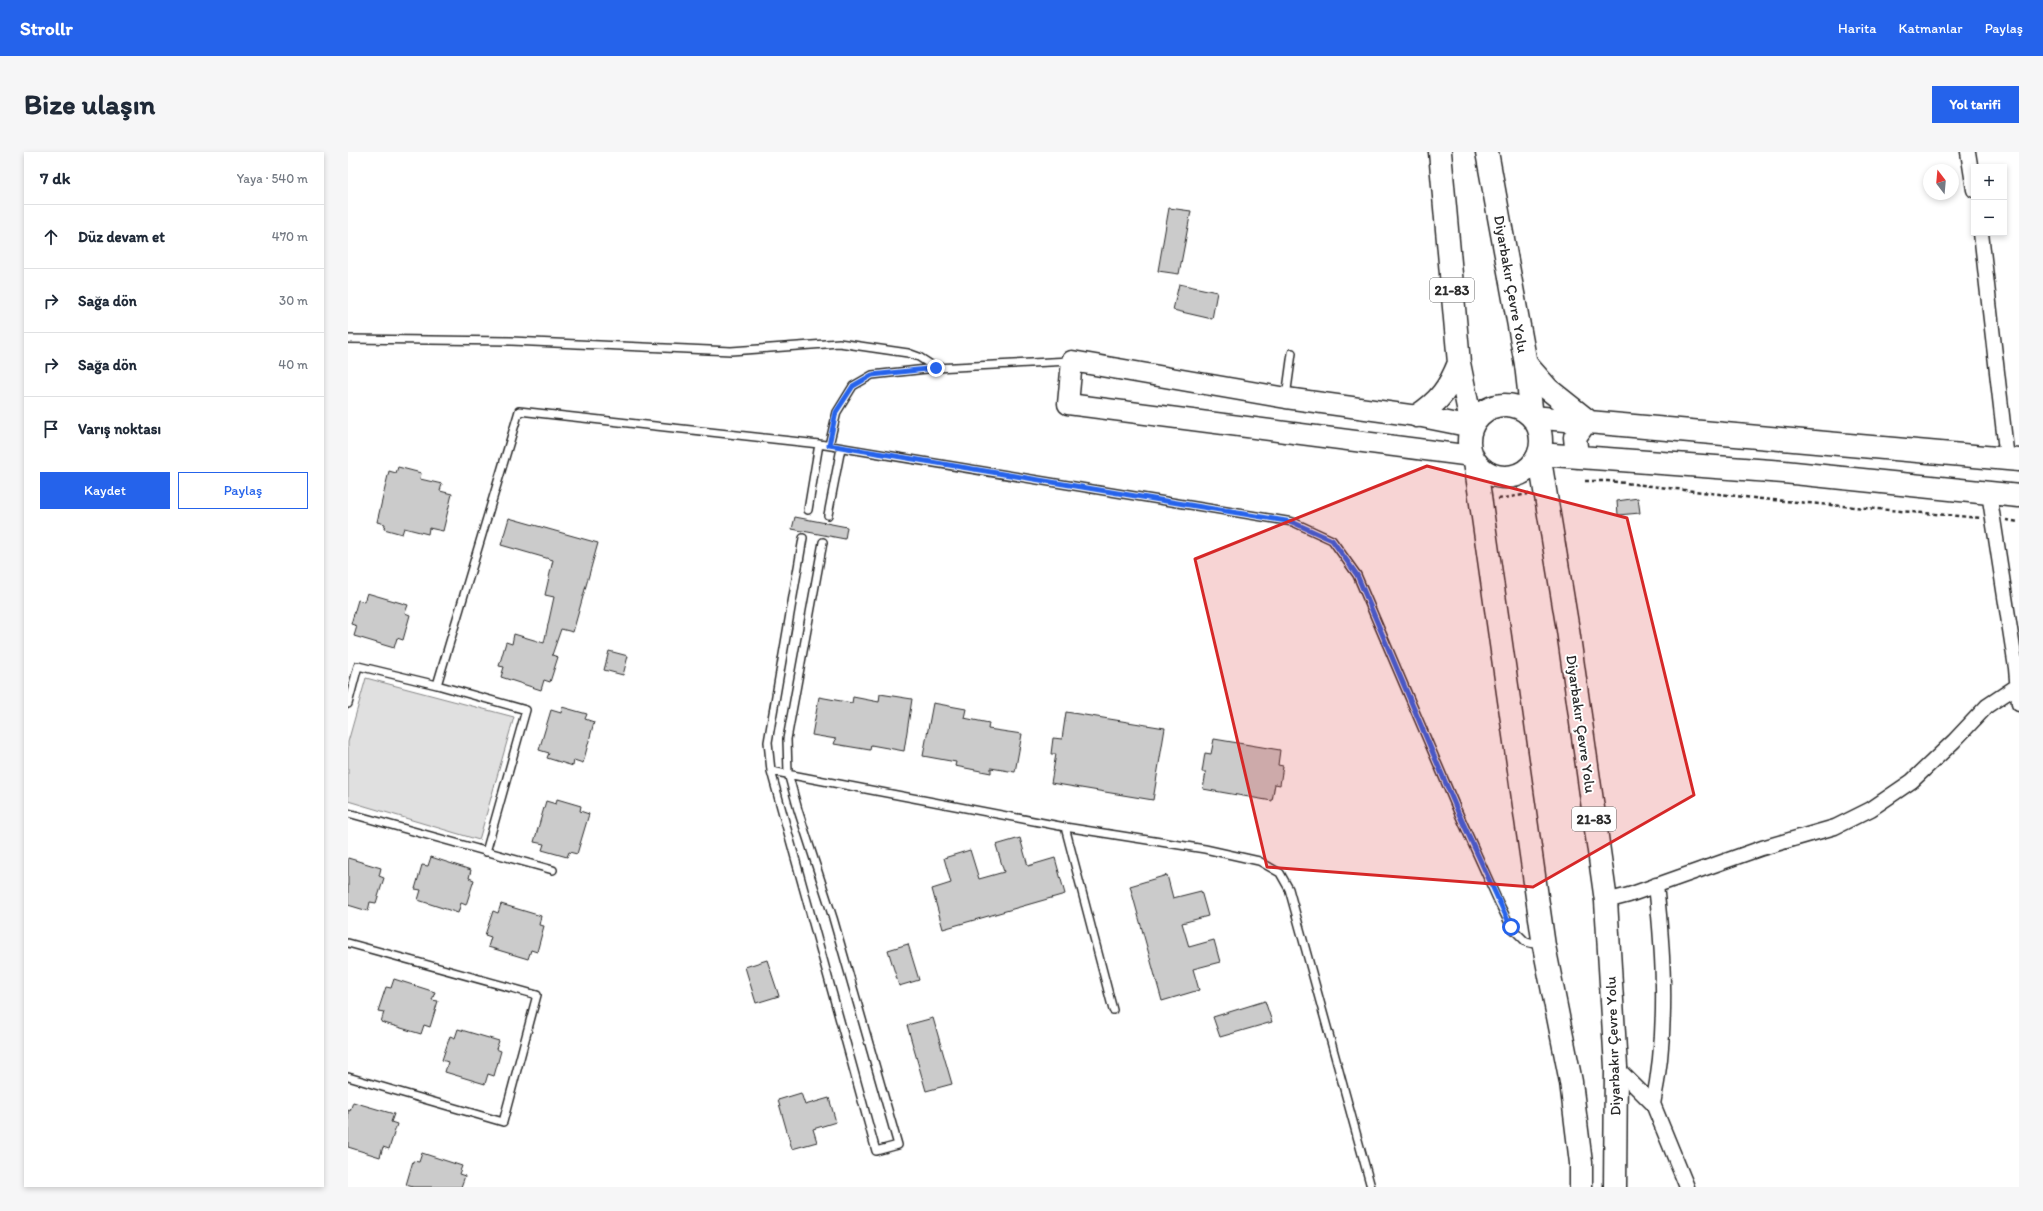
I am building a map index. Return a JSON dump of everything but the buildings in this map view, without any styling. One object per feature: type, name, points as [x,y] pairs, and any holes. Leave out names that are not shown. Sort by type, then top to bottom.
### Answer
[{"type":"main road","name":"21-83","points":[[1440,152],[1459,363],[1472,427]]},
{"type":"main road","name":"Diyarbakır Çevre Yolu","points":[[1487,152],[1526,364],[1532,417]]},
{"type":"main road","points":[[1472,427],[1417,416],[1286,398],[1072,361],[1068,404],[1474,459],[1489,474],[1509,477],[1527,470],[1539,454],[1541,434],[1538,425],[1524,410],[1514,406],[1499,406],[1485,411],[1472,427],[1469,437],[1469,447],[1474,459],[1544,946],[1571,1082],[1581,1163],[1581,1187]]},
{"type":"main road","points":[[1417,416],[1440,397],[1451,384],[1459,363]]},
{"type":"main road","points":[[1526,364],[1548,390],[1587,420]]},
{"type":"main road","points":[[1532,417],[1587,420],[1762,438],[2013,460]]},
{"type":"main road","points":[[1577,457],[1575,437],[1587,420]]},
{"type":"main road","points":[[1539,454],[1784,472],[2019,496]]},
{"type":"main road","name":"Diyarbakır Çevre Yolu","points":[[1539,454],[1568,630],[1606,901],[1616,1067],[1615,1187]]},
{"type":"street","points":[[1968,152],[1971,171]]},
{"type":"street","points":[[1980,236],[2013,460]]},
{"type":"street","points":[[1989,493],[2019,704]]},
{"type":"street","points":[[1606,901],[1762,848],[1835,827],[1871,809],[1912,781],[1954,741],[1987,706],[2017,686]]},
{"type":"street","points":[[1653,1104],[1660,1069],[1663,1019],[1662,937],[1656,885]]},
{"type":"street","points":[[1616,1067],[1653,1104],[1687,1187]]},
{"type":"lane","points":[[348,339],[511,341],[731,351],[839,343],[908,353],[919,357],[936,368]]},
{"type":"lane","points":[[1286,398],[1292,353]]},
{"type":"lane","points":[[829,445],[836,412],[853,386],[872,375],[936,368],[1072,361]]},
{"type":"lane","points":[[437,685],[519,411],[829,445],[1292,522],[1332,540],[1357,575],[1458,812],[1511,927],[1526,942],[1544,946]]},
{"type":"lane","points":[[808,510],[819,444]]},
{"type":"lane","points":[[828,515],[841,448]]},
{"type":"lane","points":[[803,538],[768,742],[771,770],[876,1151],[898,1145],[833,918],[798,810],[788,773],[787,739],[823,542]]},
{"type":"lane","points":[[348,704],[358,666],[437,685],[526,710],[486,852]]},
{"type":"lane","points":[[771,770],[1065,827],[1205,849],[1259,861],[1280,873],[1289,889],[1371,1187]]},
{"type":"lane","points":[[348,813],[553,870]]},
{"type":"lane","points":[[1065,827],[1113,1010]]},
{"type":"lane","points":[[348,943],[537,995],[503,1122],[348,1077]]},
{"type":"path","points":[[1585,481],[1608,481],[1762,499],[2019,522]]},
{"type":"path","points":[[1497,500],[1535,493]]},
{"type":"highlighted area","points":[[1427,466],[1627,518],[1694,795],[1533,887],[1267,867],[1195,559]]},
{"type":"shaded area","points":[[366,678],[514,717],[479,840],[348,801],[348,742]]},
{"type":"route","points":[[936,368],[872,375],[853,386],[836,412],[829,445],[1292,522],[1332,540],[1357,575],[1458,812],[1511,927]]}]
